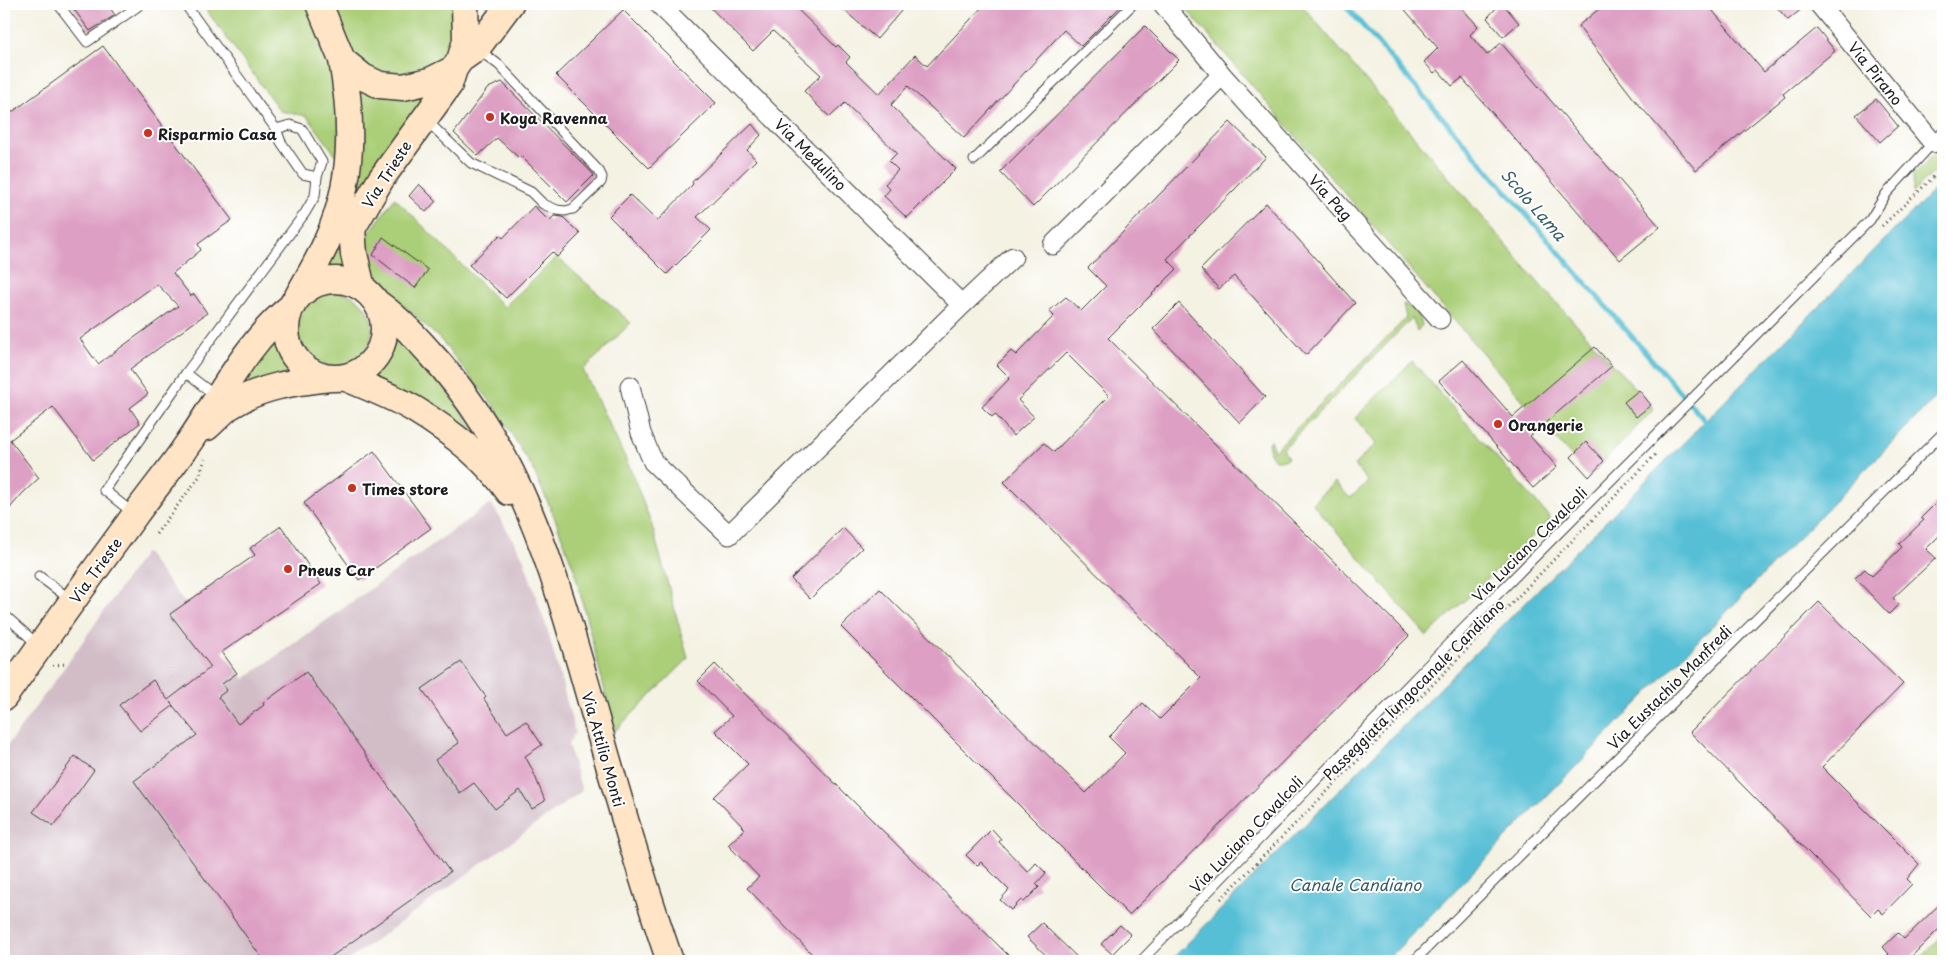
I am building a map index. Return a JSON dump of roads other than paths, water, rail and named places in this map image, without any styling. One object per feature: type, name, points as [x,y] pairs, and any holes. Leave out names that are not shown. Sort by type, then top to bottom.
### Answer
[{"type":"main road","points":[[319,4],[330,16],[342,60],[363,77],[380,84],[403,87],[430,81],[464,59],[466,41],[465,4]]},
{"type":"main road","name":"Via Trieste","points":[[370,296],[356,263],[352,229],[381,179],[449,85],[464,59],[510,4]]},
{"type":"main road","name":"Via Trieste","points":[[198,449],[217,398],[268,328],[295,301],[327,241],[341,202],[348,172],[351,136],[348,97],[342,60]]},
{"type":"main road","points":[[336,280],[350,282],[370,296],[383,321],[384,336],[379,350],[370,363],[358,372],[338,377],[316,374],[302,365],[292,352],[287,337],[287,321],[295,301],[309,288],[322,282],[336,280]]},
{"type":"main road","name":"Via Attilio Monti","points":[[370,296],[395,315],[441,364],[470,401],[498,446],[523,495],[558,589],[642,881],[670,961]]},
{"type":"main road","name":"Via Trieste","points":[[4,697],[46,656],[73,601],[135,514],[198,449],[229,407],[253,394],[290,383],[338,377]]},
{"type":"main road","name":"Via Attilio Monti","points":[[338,377],[413,408],[460,441],[483,460],[504,485],[539,536]]},
{"type":"street","name":"Via Medulino","points":[[659,4],[962,305]]},
{"type":"street","name":"Via Pag","points":[[1163,4],[1222,75],[1440,319]]},
{"type":"street","name":"Via Pirano","points":[[1819,4],[1938,137]]},
{"type":"street","points":[[1053,245],[1222,75]]},
{"type":"street","points":[[630,386],[641,433],[653,462],[729,535],[1013,257]]},
{"type":"lane","points":[[58,4],[87,42],[141,4]]},
{"type":"lane","points":[[185,4],[276,129],[281,142],[303,174],[317,177]]},
{"type":"lane","points":[[974,160],[1133,4]]},
{"type":"lane","points":[[424,118],[471,163],[531,192],[543,204],[557,210],[573,209],[601,182],[602,177],[599,171],[499,64],[464,59]]},
{"type":"lane","points":[[135,514],[104,490],[186,373],[306,213],[315,196],[317,177],[322,162],[302,129],[290,125],[276,129]]},
{"type":"lane","name":"Via Luciano Cavalcoli","points":[[1140,961],[1703,386],[1870,220],[1886,194],[1938,137]]},
{"type":"lane","points":[[186,373],[217,398]]},
{"type":"lane","name":"Via Eustachio Manfredi","points":[[1414,961],[1943,433]]},
{"type":"lane","points":[[39,576],[73,601]]},
{"type":"lane","points":[[8,618],[46,656]]},
{"type":"water","name":"Canale Candiano","points":[[1943,181],[1943,390],[1386,961],[1170,961]]},
{"type":"waterway","name":"Scolo Lama","points":[[1344,4],[1705,421]]},
{"type":"place","name":"Koya Ravenna","points":[[490,117]]},
{"type":"place","name":"Risparmio Casa","points":[[148,133]]},
{"type":"place","name":"Orangerie","points":[[1498,424]]},
{"type":"place","name":"Times store","points":[[352,488]]},
{"type":"place","name":"Pneus Car","points":[[288,569]]}]
